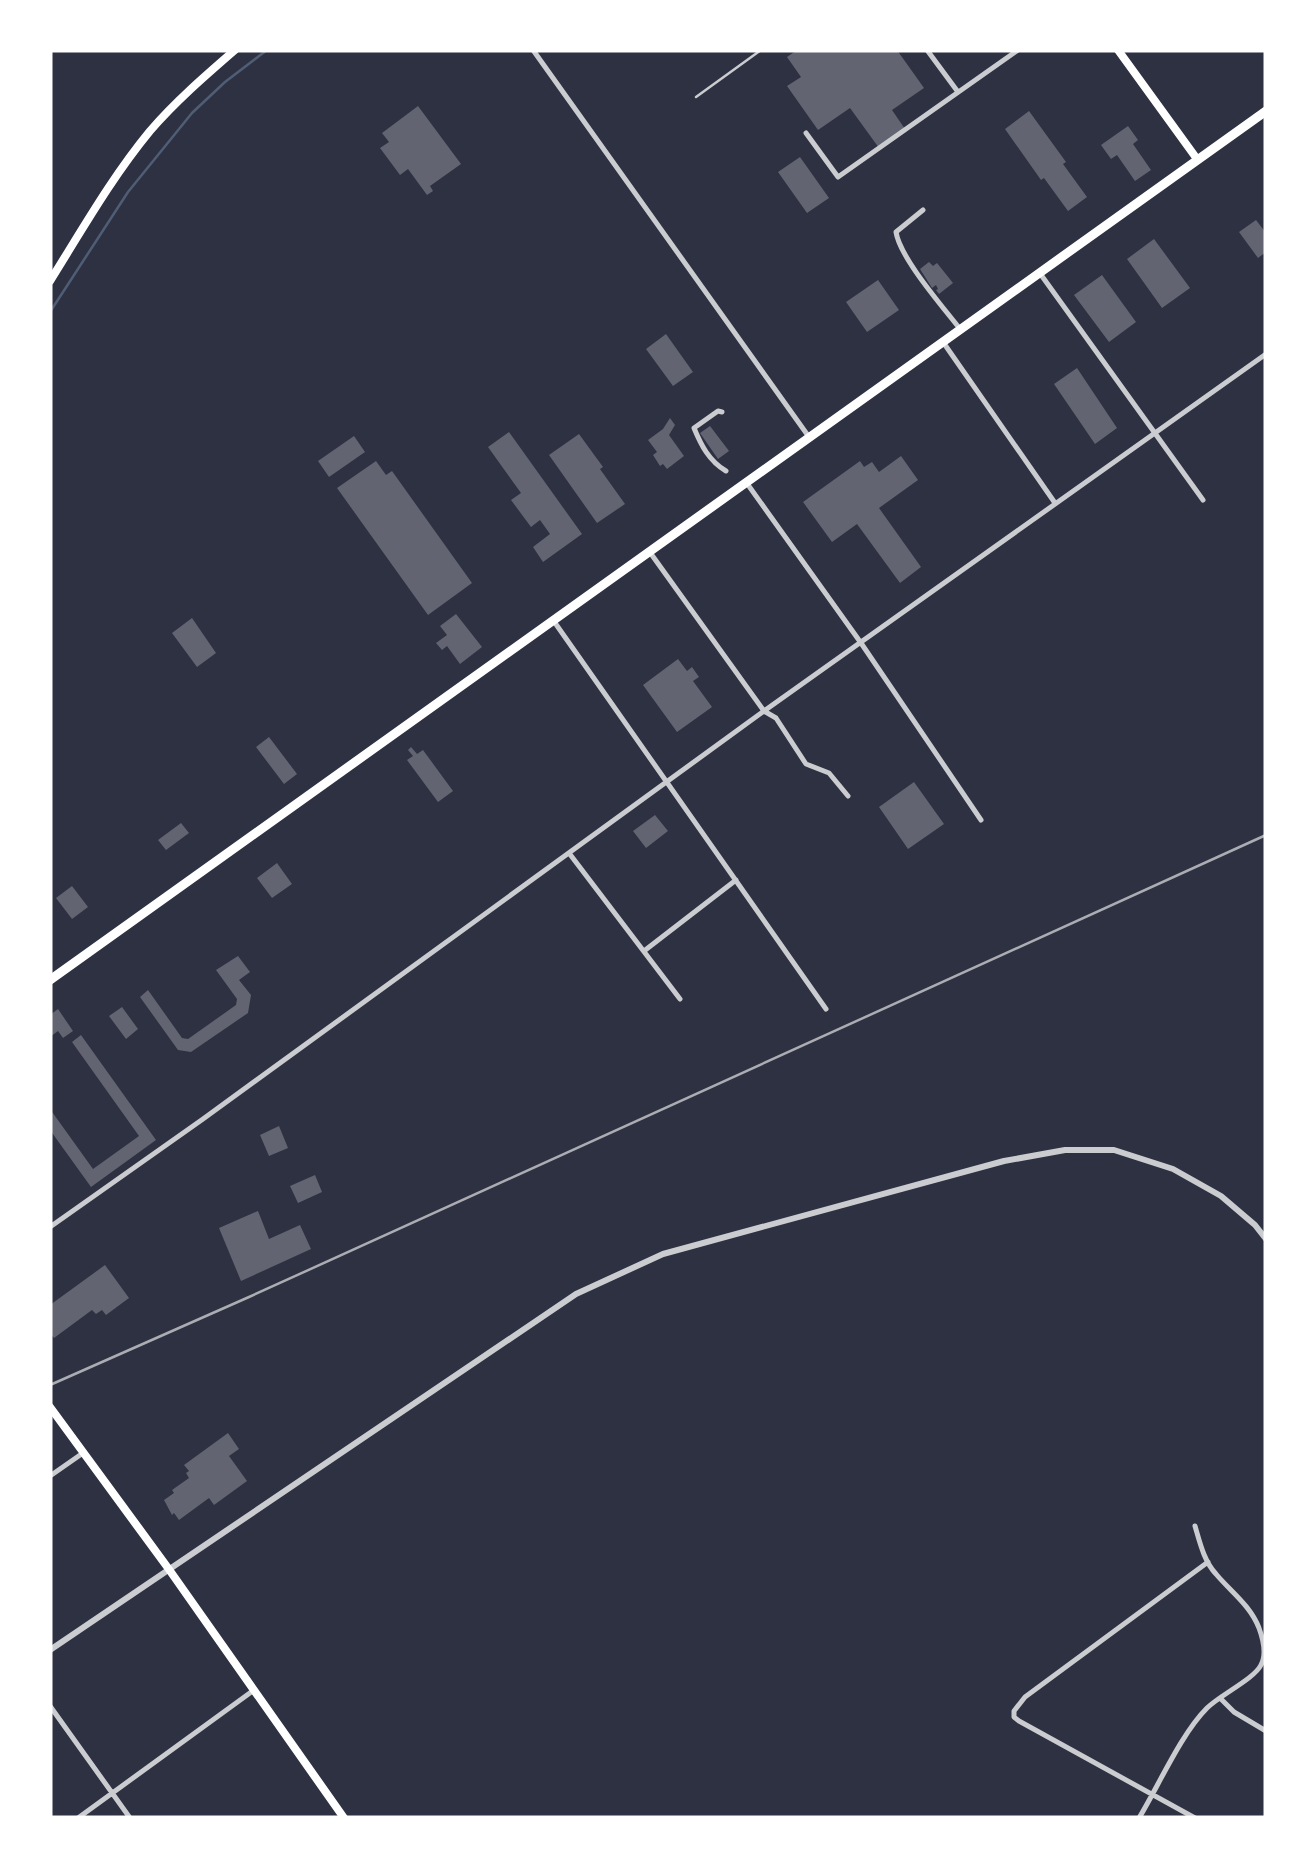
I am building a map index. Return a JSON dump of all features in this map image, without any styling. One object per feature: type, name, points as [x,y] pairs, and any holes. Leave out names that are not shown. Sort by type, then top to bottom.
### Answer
[{"type":"main road","points":[[50,280],[150,132],[235,50]]},
{"type":"main road","points":[[1118,50],[1197,160]]},
{"type":"main road","points":[[50,980],[1266,111]]},
{"type":"main road","points":[[50,1407],[168,1568],[339,1816]]},
{"type":"street","points":[[533,50],[810,437]]},
{"type":"street","points":[[927,50],[958,92]]},
{"type":"street","points":[[806,134],[838,177],[1018,50]]},
{"type":"street","points":[[924,210],[896,232],[898,241],[960,329]]},
{"type":"street","points":[[1040,272],[1203,500]]},
{"type":"street","points":[[943,342],[1055,504]]},
{"type":"street","points":[[50,1227],[1266,354]]},
{"type":"street","points":[[722,412],[694,428],[716,464],[726,470]]},
{"type":"street","points":[[746,482],[981,820]]},
{"type":"street","points":[[649,551],[764,711],[776,718],[806,764],[829,773],[848,796]]},
{"type":"street","points":[[553,620],[826,1010]]},
{"type":"street","points":[[569,853],[680,1000]]},
{"type":"street","points":[[644,951],[736,880]]},
{"type":"street","points":[[50,1650],[576,1294],[663,1254],[1004,1161],[1064,1150],[1114,1150],[1173,1169],[1221,1196],[1266,1239]]},
{"type":"street","points":[[50,1476],[83,1453]]},
{"type":"street","points":[[1139,1818],[1206,1709],[1258,1670],[1264,1656],[1252,1614],[1208,1562],[1196,1526]]},
{"type":"street","points":[[1194,1818],[1014,1717],[1016,1706],[1208,1562]]},
{"type":"street","points":[[78,1818],[254,1690]]},
{"type":"street","points":[[1220,1698],[1234,1712],[1266,1731]]},
{"type":"street","points":[[50,1706],[130,1818]]},
{"type":"lane","points":[[696,97],[761,50]]},
{"type":"building","points":[[797,50],[897,50],[924,88],[892,110],[905,129],[879,148],[850,108],[818,130],[787,86],[801,77],[787,57]]},
{"type":"building","points":[[418,106],[461,164],[430,186],[433,191],[427,195],[408,169],[400,175],[380,148],[389,142],[382,133]]},
{"type":"building","points":[[1029,111],[1087,197],[1068,211],[1005,129]]},
{"type":"building","points":[[1128,126],[1138,140],[1133,144],[1151,170],[1135,181],[1117,155],[1111,159],[1101,145]]},
{"type":"building","points":[[800,157],[829,198],[807,213],[778,172]]},
{"type":"building","points":[[1256,220],[1266,233],[1266,252],[1258,258],[1239,232]]},
{"type":"building","points":[[1154,239],[1190,288],[1162,308],[1127,259]]},
{"type":"building","points":[[929,262],[933,266],[937,263],[953,283],[939,294],[936,285],[932,288],[920,269]]},
{"type":"building","points":[[1102,275],[1136,322],[1109,342],[1074,295]]},
{"type":"building","points":[[878,280],[899,310],[867,332],[846,302]]},
{"type":"building","points":[[666,334],[693,372],[673,386],[646,349]]},
{"type":"building","points":[[1077,368],[1117,428],[1095,444],[1054,384]]},
{"type":"building","points":[[670,418],[675,425],[669,435],[684,456],[667,469],[663,464],[660,466],[653,455],[657,452],[648,440]]},
{"type":"building","points":[[710,426],[729,451],[718,459],[700,433]]},
{"type":"building","points":[[509,432],[582,534],[543,562],[533,547],[550,534],[540,520],[531,527],[511,500],[521,493],[488,447]]},
{"type":"building","points":[[579,434],[625,504],[597,523],[549,455]]},
{"type":"building","points":[[354,436],[365,452],[329,477],[318,461]]},
{"type":"building","points":[[901,456],[918,480],[879,508],[921,567],[900,583],[857,524],[832,542],[803,502],[860,461],[864,467],[872,462],[879,472]]},
{"type":"building","points":[[376,461],[386,475],[392,471],[472,583],[428,615],[337,488]]},
{"type":"building","points":[[456,614],[482,647],[460,664],[447,646],[442,650],[436,643],[447,635],[440,626]]},
{"type":"building","points":[[192,618],[216,653],[197,667],[172,633]]},
{"type":"building","points":[[678,659],[687,671],[692,667],[699,677],[693,681],[712,707],[677,732],[643,685]]},
{"type":"building","points":[[269,737],[297,774],[284,784],[256,747]]},
{"type":"building","points":[[411,747],[417,754],[423,750],[453,791],[438,802],[407,760],[413,756],[408,750]]},
{"type":"building","points":[[914,782],[944,824],[908,849],[879,807]]},
{"type":"building","points":[[655,815],[668,831],[646,848],[633,831]]},
{"type":"building","points":[[181,823],[189,833],[166,850],[158,840]]},
{"type":"building","points":[[277,863],[292,884],[272,898],[257,878]]},
{"type":"building","points":[[72,886],[88,907],[72,919],[56,898]]},
{"type":"building","points":[[238,956],[250,972],[239,980],[251,995],[248,1013],[191,1052],[178,1050],[140,997],[148,990],[182,1038],[188,1039],[236,1005],[237,999],[216,970]]},
{"type":"building","points":[[122,1007],[138,1029],[126,1039],[109,1016]]},
{"type":"building","points":[[58,1009],[73,1031],[63,1038],[58,1031],[50,1037],[50,1015]]},
{"type":"building","points":[[81,1035],[156,1140],[91,1187],[50,1130],[50,1109],[93,1169],[139,1136],[72,1042]]},
{"type":"building","points":[[279,1126],[288,1148],[269,1156],[260,1135]]},
{"type":"building","points":[[315,1175],[322,1192],[298,1203],[290,1186]]},
{"type":"building","points":[[258,1211],[269,1239],[300,1225],[311,1249],[241,1281],[219,1228]]},
{"type":"building","points":[[105,1265],[129,1298],[106,1315],[102,1310],[96,1314],[92,1310],[54,1338],[50,1333],[50,1305]]},
{"type":"building","points":[[228,1433],[239,1449],[229,1456],[247,1481],[214,1505],[209,1498],[179,1520],[164,1500],[189,1478],[184,1465]]},
{"type":"waterway","points":[[50,312],[128,192],[192,113],[267,50]]},
{"type":"railway","points":[[50,1385],[1266,835]]}]
